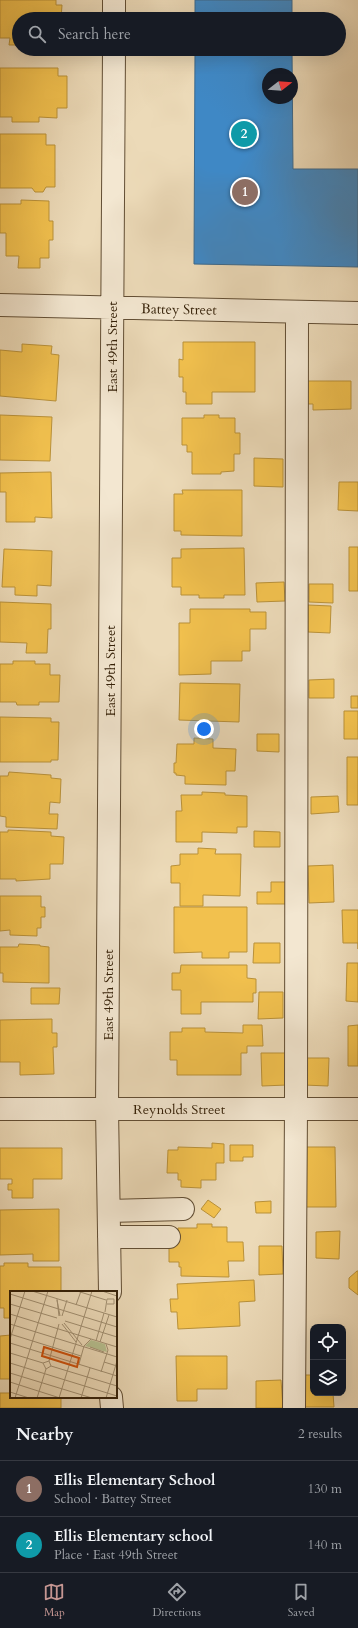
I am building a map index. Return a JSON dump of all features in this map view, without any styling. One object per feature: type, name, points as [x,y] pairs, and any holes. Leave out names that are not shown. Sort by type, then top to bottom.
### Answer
[{"type":"street","points":[[114,0],[114,12]]},
{"type":"street","name":"East 49th Street","points":[[110,1291],[107,1109],[114,56]]},
{"type":"street","name":"Battey Street","points":[[0,305],[358,313]]},
{"type":"street","points":[[294,1408],[297,312]]},
{"type":"street","name":"Reynolds Street","points":[[0,1109],[358,1109]]},
{"type":"street","points":[[109,1211],[183,1209]]},
{"type":"street","points":[[109,1237],[169,1237]]},
{"type":"street","points":[[111,1398],[112,1408]]},
{"type":"building: Homes","points":[[0,0],[56,0],[56,5],[62,5],[62,12],[12,12],[12,45],[9,45],[10,38],[0,38]]},
{"type":"building: Homes","points":[[0,68],[58,68],[58,76],[67,76],[67,108],[57,108],[57,118],[39,117],[39,122],[12,122],[12,117],[0,117]]},
{"type":"building: Homes","points":[[0,134],[46,134],[46,145],[55,145],[55,187],[46,187],[43,192],[35,192],[32,188],[0,188]]},
{"type":"building: Homes","points":[[21,200],[49,201],[49,221],[53,221],[53,240],[49,240],[49,258],[40,258],[40,268],[18,268],[19,256],[6,256],[6,233],[0,233],[0,204],[21,204]]},
{"type":"building: Homes","points":[[183,342],[255,342],[255,392],[212,392],[212,404],[186,404],[186,392],[183,392],[183,377],[179,377],[179,359],[183,360]]},
{"type":"building: Homes","points":[[22,344],[52,346],[51,354],[59,355],[56,401],[0,396],[0,350],[22,352]]},
{"type":"building: Homes","points":[[304,381],[351,381],[351,409],[313,410],[313,404],[304,404]]},
{"type":"building: Homes","points":[[0,415],[52,417],[50,461],[0,460]]},
{"type":"building: Homes","points":[[204,415],[219,415],[219,418],[235,418],[235,433],[240,433],[240,454],[234,454],[234,471],[221,472],[221,474],[192,474],[192,452],[187,452],[187,445],[182,445],[182,418],[204,418]]},
{"type":"building: Homes","points":[[254,458],[283,459],[283,487],[254,486]]},
{"type":"building: Homes","points":[[51,472],[52,518],[35,517],[35,522],[6,522],[6,492],[0,492],[0,473]]},
{"type":"building: Homes","points":[[339,482],[358,482],[358,511],[338,510]]},
{"type":"building: Homes","points":[[182,490],[242,490],[242,536],[181,535],[181,531],[174,531],[174,494],[183,494]]},
{"type":"building: Homes","points":[[349,547],[358,547],[358,591],[349,591]]},
{"type":"building: Homes","points":[[244,548],[245,595],[224,595],[224,598],[199,598],[199,595],[181,595],[181,587],[172,587],[172,558],[181,558],[181,549]]},
{"type":"building: Homes","points":[[4,549],[52,551],[51,586],[37,585],[37,596],[15,595],[15,587],[2,587]]},
{"type":"building: Homes","points":[[284,582],[285,601],[257,602],[256,583]]},
{"type":"building: Homes","points":[[309,584],[333,584],[333,603],[309,602]]},
{"type":"building: Homes","points":[[0,602],[51,604],[51,629],[48,629],[47,653],[26,653],[27,643],[0,642]]},
{"type":"building: Homes","points":[[308,605],[331,606],[330,633],[308,632]]},
{"type":"building: Homes","points":[[190,609],[250,609],[250,612],[266,612],[266,629],[250,629],[250,651],[242,651],[242,661],[211,661],[211,674],[179,675],[179,623],[190,623]]},
{"type":"building: Homes","points":[[13,661],[35,661],[35,664],[50,664],[50,675],[60,675],[59,702],[39,702],[39,705],[17,705],[16,702],[0,702],[0,664],[13,664]]},
{"type":"building: Homes","points":[[334,679],[334,698],[309,698],[309,680]]},
{"type":"building: Homes","points":[[180,683],[240,684],[239,722],[179,720]]},
{"type":"building: Homes","points":[[351,696],[358,696],[358,708],[351,708]]},
{"type":"building: Homes","points":[[344,711],[358,711],[358,739],[344,739]]},
{"type":"building: Homes","points":[[0,717],[51,718],[51,722],[59,722],[58,760],[51,760],[51,762],[0,762]]},
{"type":"building: Homes","points":[[257,734],[279,734],[279,752],[257,751]]},
{"type":"building: Homes","points":[[194,738],[213,739],[213,748],[236,749],[235,771],[226,771],[226,785],[185,784],[185,776],[176,775],[176,773],[174,773],[177,744],[194,744]]},
{"type":"building: Homes","points":[[347,757],[358,757],[358,805],[347,805]]},
{"type":"building: Homes","points":[[9,772],[51,775],[51,778],[61,779],[60,803],[50,802],[49,814],[58,814],[57,829],[6,827],[6,817],[0,816],[0,776],[8,776]]},
{"type":"building: Homes","points":[[202,792],[247,796],[247,827],[237,827],[237,833],[202,832],[202,842],[176,842],[176,811],[182,811],[181,795],[202,795]]},
{"type":"building: Homes","points":[[338,796],[339,812],[311,814],[311,797]]},
{"type":"building: Homes","points":[[8,830],[51,832],[51,836],[64,837],[63,864],[50,864],[50,879],[16,881],[16,879],[0,879],[0,832],[8,832]]},
{"type":"building: Homes","points":[[254,831],[280,832],[280,847],[254,847]]},
{"type":"building: Homes","points":[[198,848],[216,849],[215,854],[241,854],[240,896],[203,895],[203,906],[180,906],[180,883],[171,883],[171,866],[180,865],[180,854],[198,854]]},
{"type":"building: Homes","points":[[333,865],[334,902],[309,903],[308,866]]},
{"type":"building: Homes","points":[[271,882],[286,882],[286,904],[257,904],[257,892],[271,892]]},
{"type":"building: Homes","points":[[0,896],[41,896],[41,907],[45,907],[45,917],[41,917],[41,928],[37,928],[37,936],[10,935],[10,930],[0,931]]},
{"type":"building: Homes","points":[[174,907],[247,907],[247,952],[229,952],[229,958],[202,958],[202,952],[174,953]]},
{"type":"building: Homes","points":[[342,910],[358,910],[358,943],[343,943]]},
{"type":"building: Homes","points":[[254,943],[280,943],[280,963],[253,963]]},
{"type":"building: Homes","points":[[19,944],[49,947],[49,983],[3,982],[3,973],[0,973],[0,947],[18,947]]},
{"type":"building: Homes","points":[[347,963],[358,963],[358,1002],[346,1001]]},
{"type":"building: Homes","points":[[181,965],[247,965],[247,978],[256,979],[256,993],[253,993],[253,1002],[201,1002],[201,1014],[181,1014],[181,990],[172,990],[172,973],[180,973]]},
{"type":"building: Homes","points":[[31,988],[60,988],[59,1004],[31,1004]]},
{"type":"building: Homes","points":[[259,992],[283,992],[283,1018],[258,1019]]},
{"type":"building: Homes","points":[[52,1019],[52,1033],[57,1033],[57,1047],[53,1047],[54,1074],[20,1075],[20,1062],[0,1062],[0,1020]]},
{"type":"building: Homes","points":[[243,1025],[262,1025],[263,1046],[247,1046],[247,1053],[241,1053],[241,1075],[177,1075],[177,1060],[170,1060],[170,1032],[182,1032],[182,1028],[205,1028],[205,1032],[243,1033]]},
{"type":"building: Homes","points":[[358,1025],[358,1066],[348,1066],[348,1026]]},
{"type":"building: Homes","points":[[261,1053],[287,1053],[287,1085],[262,1086]]},
{"type":"building: Homes","points":[[305,1058],[329,1058],[328,1086],[304,1085]]},
{"type":"building: Homes","points":[[212,1143],[224,1144],[224,1163],[216,1163],[216,1180],[201,1180],[201,1188],[181,1187],[181,1180],[178,1180],[178,1173],[167,1173],[168,1150],[178,1150],[178,1147],[212,1148]]},
{"type":"building: Homes","points":[[230,1145],[253,1145],[253,1157],[243,1157],[243,1161],[230,1161]]},
{"type":"building: Homes","points":[[304,1147],[335,1147],[336,1207],[304,1207]]},
{"type":"building: Homes","points":[[0,1148],[62,1148],[62,1179],[33,1179],[33,1198],[12,1198],[12,1190],[8,1190],[8,1184],[12,1184],[12,1179],[0,1179]]},
{"type":"building: Homes","points":[[208,1200],[221,1209],[214,1218],[201,1209]]},
{"type":"building: Homes","points":[[271,1201],[271,1213],[256,1213],[255,1202]]},
{"type":"building: Homes","points":[[59,1209],[59,1261],[33,1261],[33,1254],[0,1255],[0,1210]]},
{"type":"building: Homes","points":[[197,1224],[212,1224],[212,1227],[227,1227],[227,1242],[243,1242],[244,1261],[228,1261],[229,1277],[181,1276],[181,1267],[179,1267],[179,1262],[169,1262],[169,1231],[178,1231],[178,1228],[197,1228]]},
{"type":"building: Homes","points":[[340,1231],[339,1259],[316,1258],[316,1232]]},
{"type":"building: Homes","points":[[259,1246],[282,1246],[283,1274],[259,1275]]},
{"type":"building: Homes","points":[[4,1263],[28,1263],[28,1267],[61,1267],[61,1291],[10,1291],[10,1318],[4,1318],[4,1308],[0,1308],[0,1266],[4,1266]]},
{"type":"building: Homes","points":[[357,1271],[358,1295],[349,1288],[349,1278]]},
{"type":"building: Homes","points":[[254,1280],[255,1301],[239,1302],[240,1326],[178,1329],[177,1312],[171,1312],[170,1299],[178,1299],[177,1284]]},
{"type":"building: Homes","points":[[10,1335],[10,1379],[0,1379],[0,1336]]},
{"type":"building: Homes","points":[[176,1356],[227,1356],[227,1389],[197,1389],[197,1401],[177,1401]]},
{"type":"building: Homes","points":[[303,1375],[310,1375],[310,1396],[333,1396],[334,1407],[304,1407]]},
{"type":"building: Homes","points":[[281,1380],[283,1408],[256,1408],[256,1381]]},
{"type":"building: Homes","points":[[0,1393],[10,1393],[10,1398],[61,1398],[61,1408],[0,1408]]},
{"type":"building: Schools","points":[[195,0],[292,0],[292,12],[195,12]]},
{"type":"building: Schools","points":[[195,56],[292,56],[292,68],[262,68],[262,104],[292,104],[293,169],[358,169],[358,267],[194,264]]},
{"type":"place","name":"Ellis Elementary school","points":[[244,134]]},
{"type":"place","name":"Ellis Elementary School","points":[[245,192]]}]
